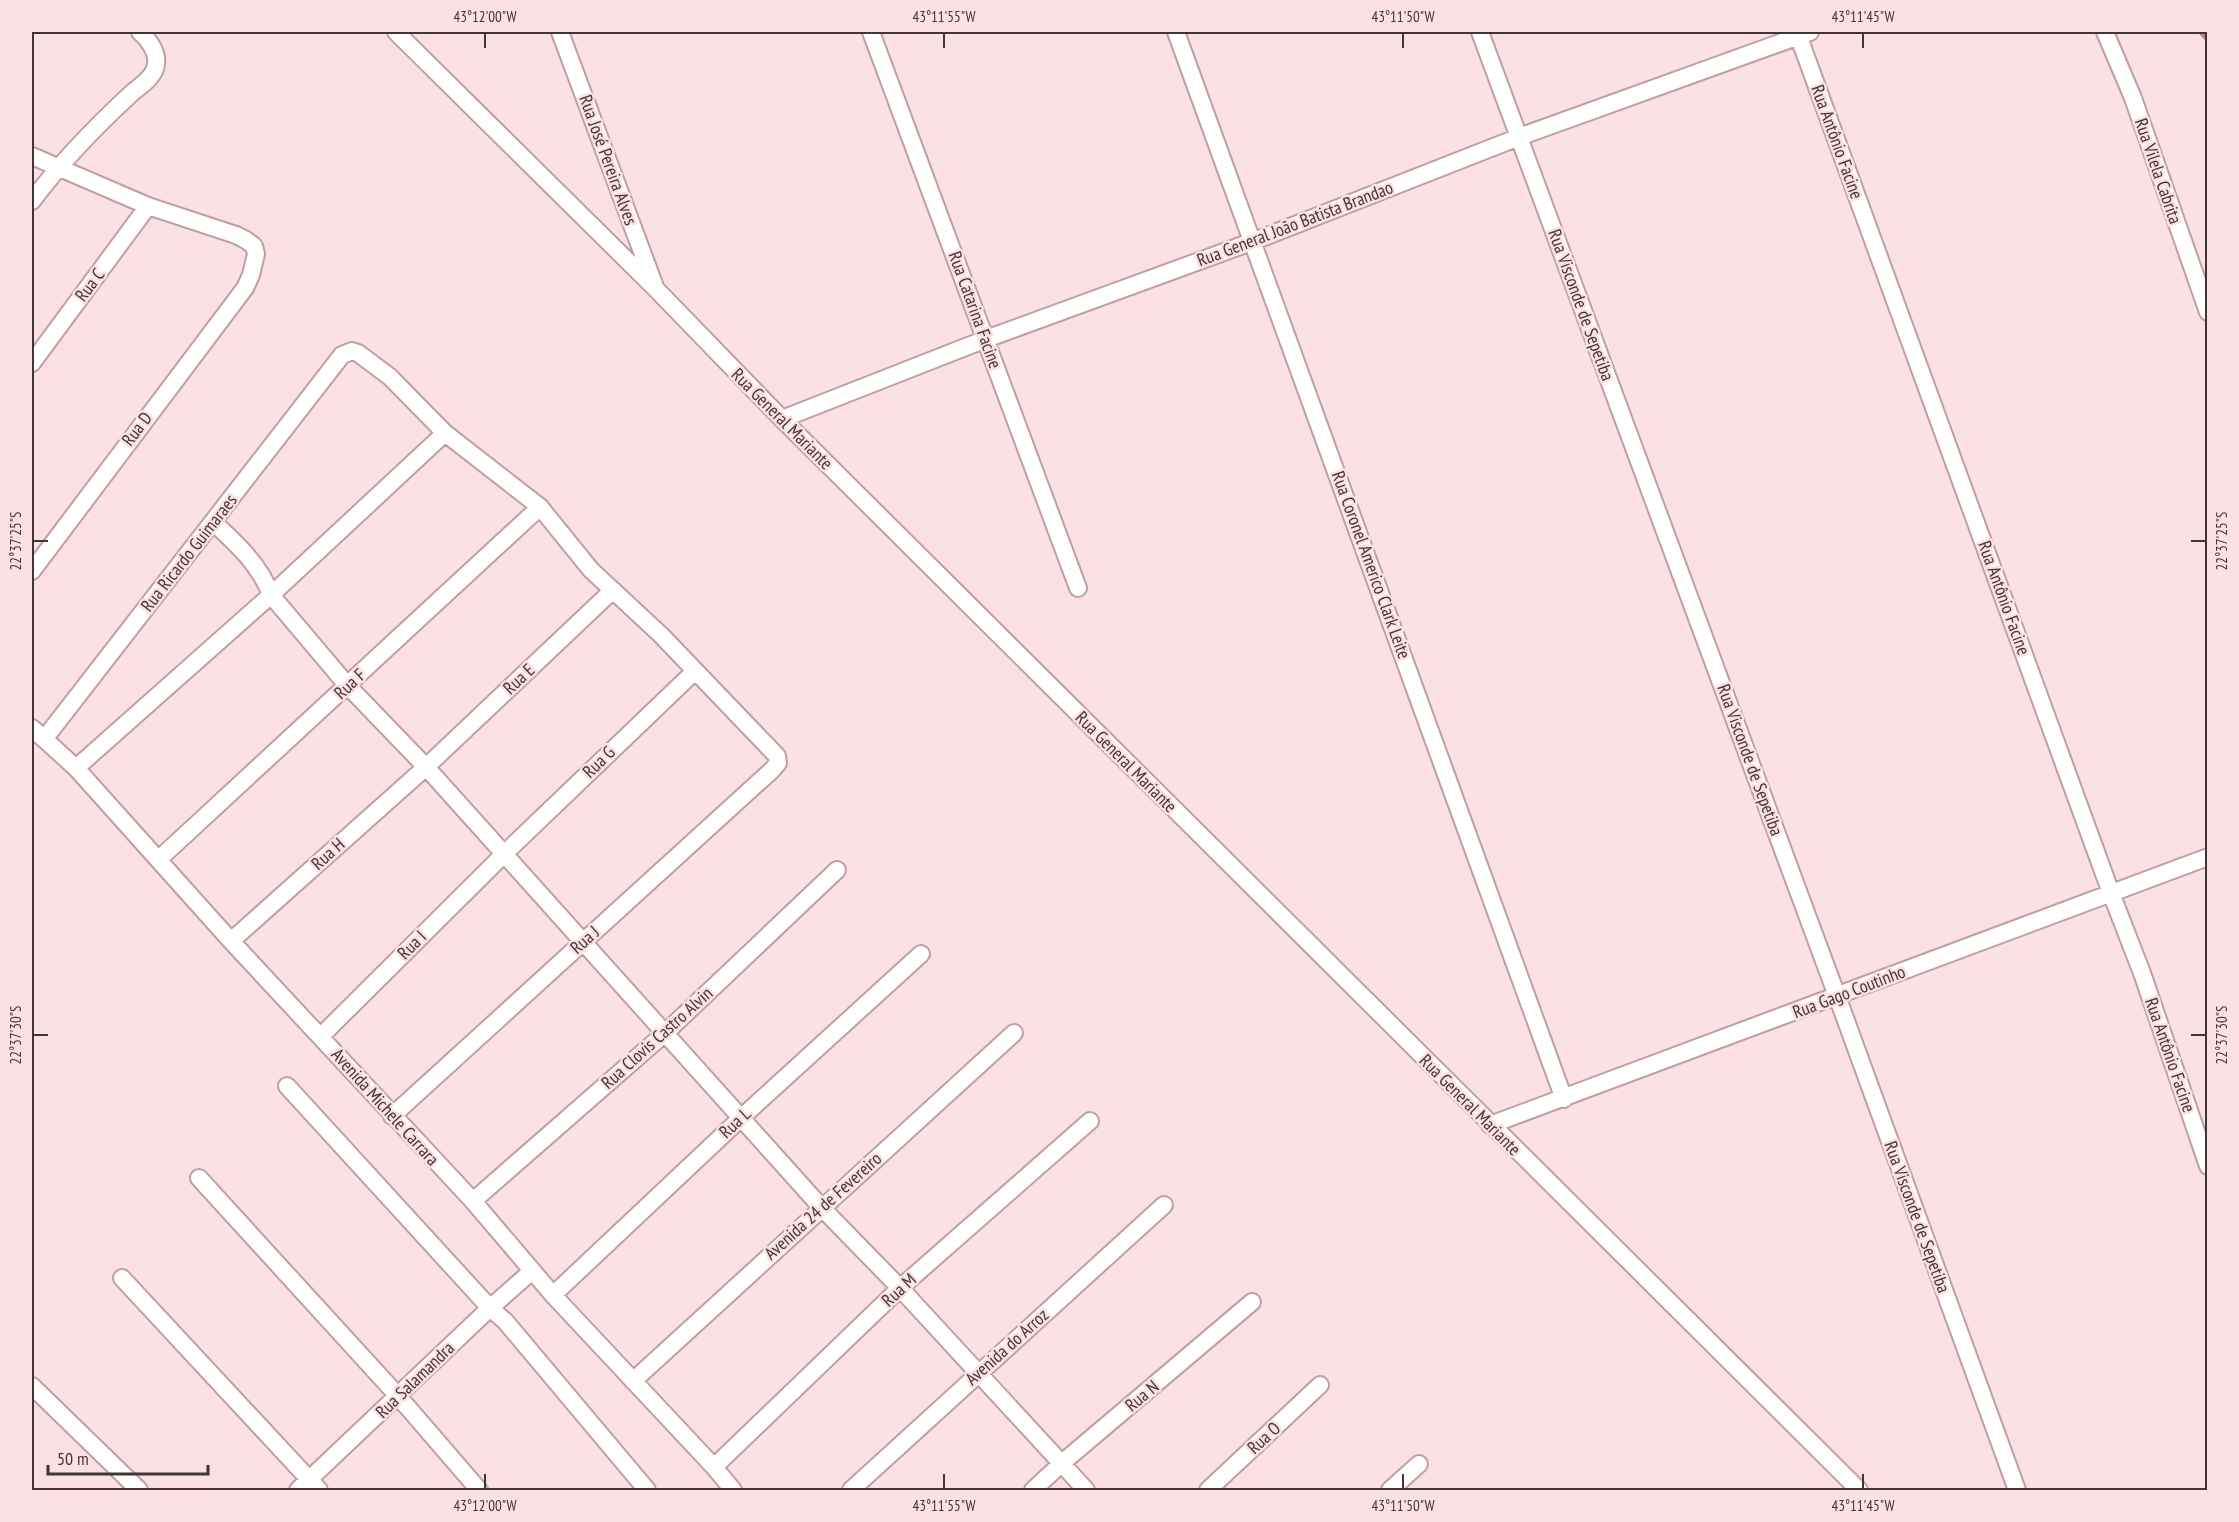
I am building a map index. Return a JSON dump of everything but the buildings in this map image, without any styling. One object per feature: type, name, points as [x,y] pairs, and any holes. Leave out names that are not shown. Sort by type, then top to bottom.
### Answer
[{"type":"street","points":[[32,201],[57,167],[106,117],[152,75],[157,63],[154,52],[140,32]]},
{"type":"street","name":"Rua General Mariante","points":[[396,32],[656,288],[782,419],[1859,1491]]},
{"type":"street","name":"Rua José Pereira Alves","points":[[560,32],[656,288]]},
{"type":"street","name":"Rua Catarina Facine","points":[[871,32],[1078,588]]},
{"type":"street","name":"Rua Coronel Americo Clark Leite","points":[[1176,32],[1564,1098]]},
{"type":"street","name":"Rua Visconde de Sepetiba","points":[[1480,32],[1837,996],[2017,1491]]},
{"type":"street","name":"Rua Vilela Cabrita","points":[[2105,32],[2133,98],[2208,312]]},
{"type":"street","name":"Rua General João Batista Brandao","points":[[782,419],[986,339],[1254,242],[1519,137],[1802,33]]},
{"type":"street","name":"Rua Antônio Facine","points":[[1802,33],[2111,893],[2142,973],[2208,1166]]},
{"type":"street","points":[[32,156],[148,206]]},
{"type":"street","name":"Rua D","points":[[32,571],[245,288],[251,275],[256,254],[254,246],[246,240],[148,206]]},
{"type":"street","name":"Rua C","points":[[32,363],[148,206]]},
{"type":"street","name":"Rua Ricardo Guimaraes","points":[[38,733],[213,522],[346,352],[358,353],[390,377],[445,433]]},
{"type":"street","points":[[76,768],[271,595],[445,433],[540,507],[591,570],[644,618],[695,670]]},
{"type":"street","name":"Rua F","points":[[159,859],[540,507]]},
{"type":"street","points":[[213,522],[239,546],[266,582],[271,595],[347,686],[426,767],[821,1207],[900,1288],[1086,1491]]},
{"type":"street","name":"Rua E","points":[[426,767],[612,590]]},
{"type":"street","name":"Rua J","points":[[392,1116],[778,764],[777,756],[695,670]]},
{"type":"street","name":"Rua G","points":[[504,854],[695,670]]},
{"type":"street","name":"Avenida Michele Carrara","points":[[38,733],[76,768],[231,941],[473,1201],[553,1295],[714,1467],[733,1491]]},
{"type":"street","name":"Rua H","points":[[231,941],[426,767]]},
{"type":"street","name":"Rua I","points":[[321,1036],[504,854]]},
{"type":"street","name":"Rua Gago Coutinho","points":[[1490,1125],[2208,857]]},
{"type":"street","name":"Rua Clovis Castro Alvin","points":[[473,1201],[664,1034],[837,870]]},
{"type":"street","name":"Rua L","points":[[553,1295],[742,1117],[921,954]]},
{"type":"street","name":"Avenida 24 de Fevereiro","points":[[633,1381],[1014,1033]]},
{"type":"street","points":[[287,1086],[490,1308],[505,1321],[646,1491]]},
{"type":"street","name":"Rua M","points":[[714,1467],[900,1288],[1090,1121]]},
{"type":"street","points":[[199,1178],[398,1396],[479,1491]]},
{"type":"street","name":"Avenida do Arroz","points":[[851,1491],[1164,1205]]},
{"type":"street","name":"Rua Salamandra","points":[[309,1487],[398,1396],[532,1271]]},
{"type":"street","points":[[122,1278],[309,1487]]},
{"type":"street","name":"Rua N","points":[[1033,1491],[1062,1463],[1252,1302]]},
{"type":"street","name":"Rua O","points":[[1208,1491],[1320,1385]]},
{"type":"street","points":[[32,1386],[139,1491]]},
{"type":"street","points":[[1390,1491],[1419,1464]]},
{"type":"waterway","points":[[2202,32],[2208,38]]}]
